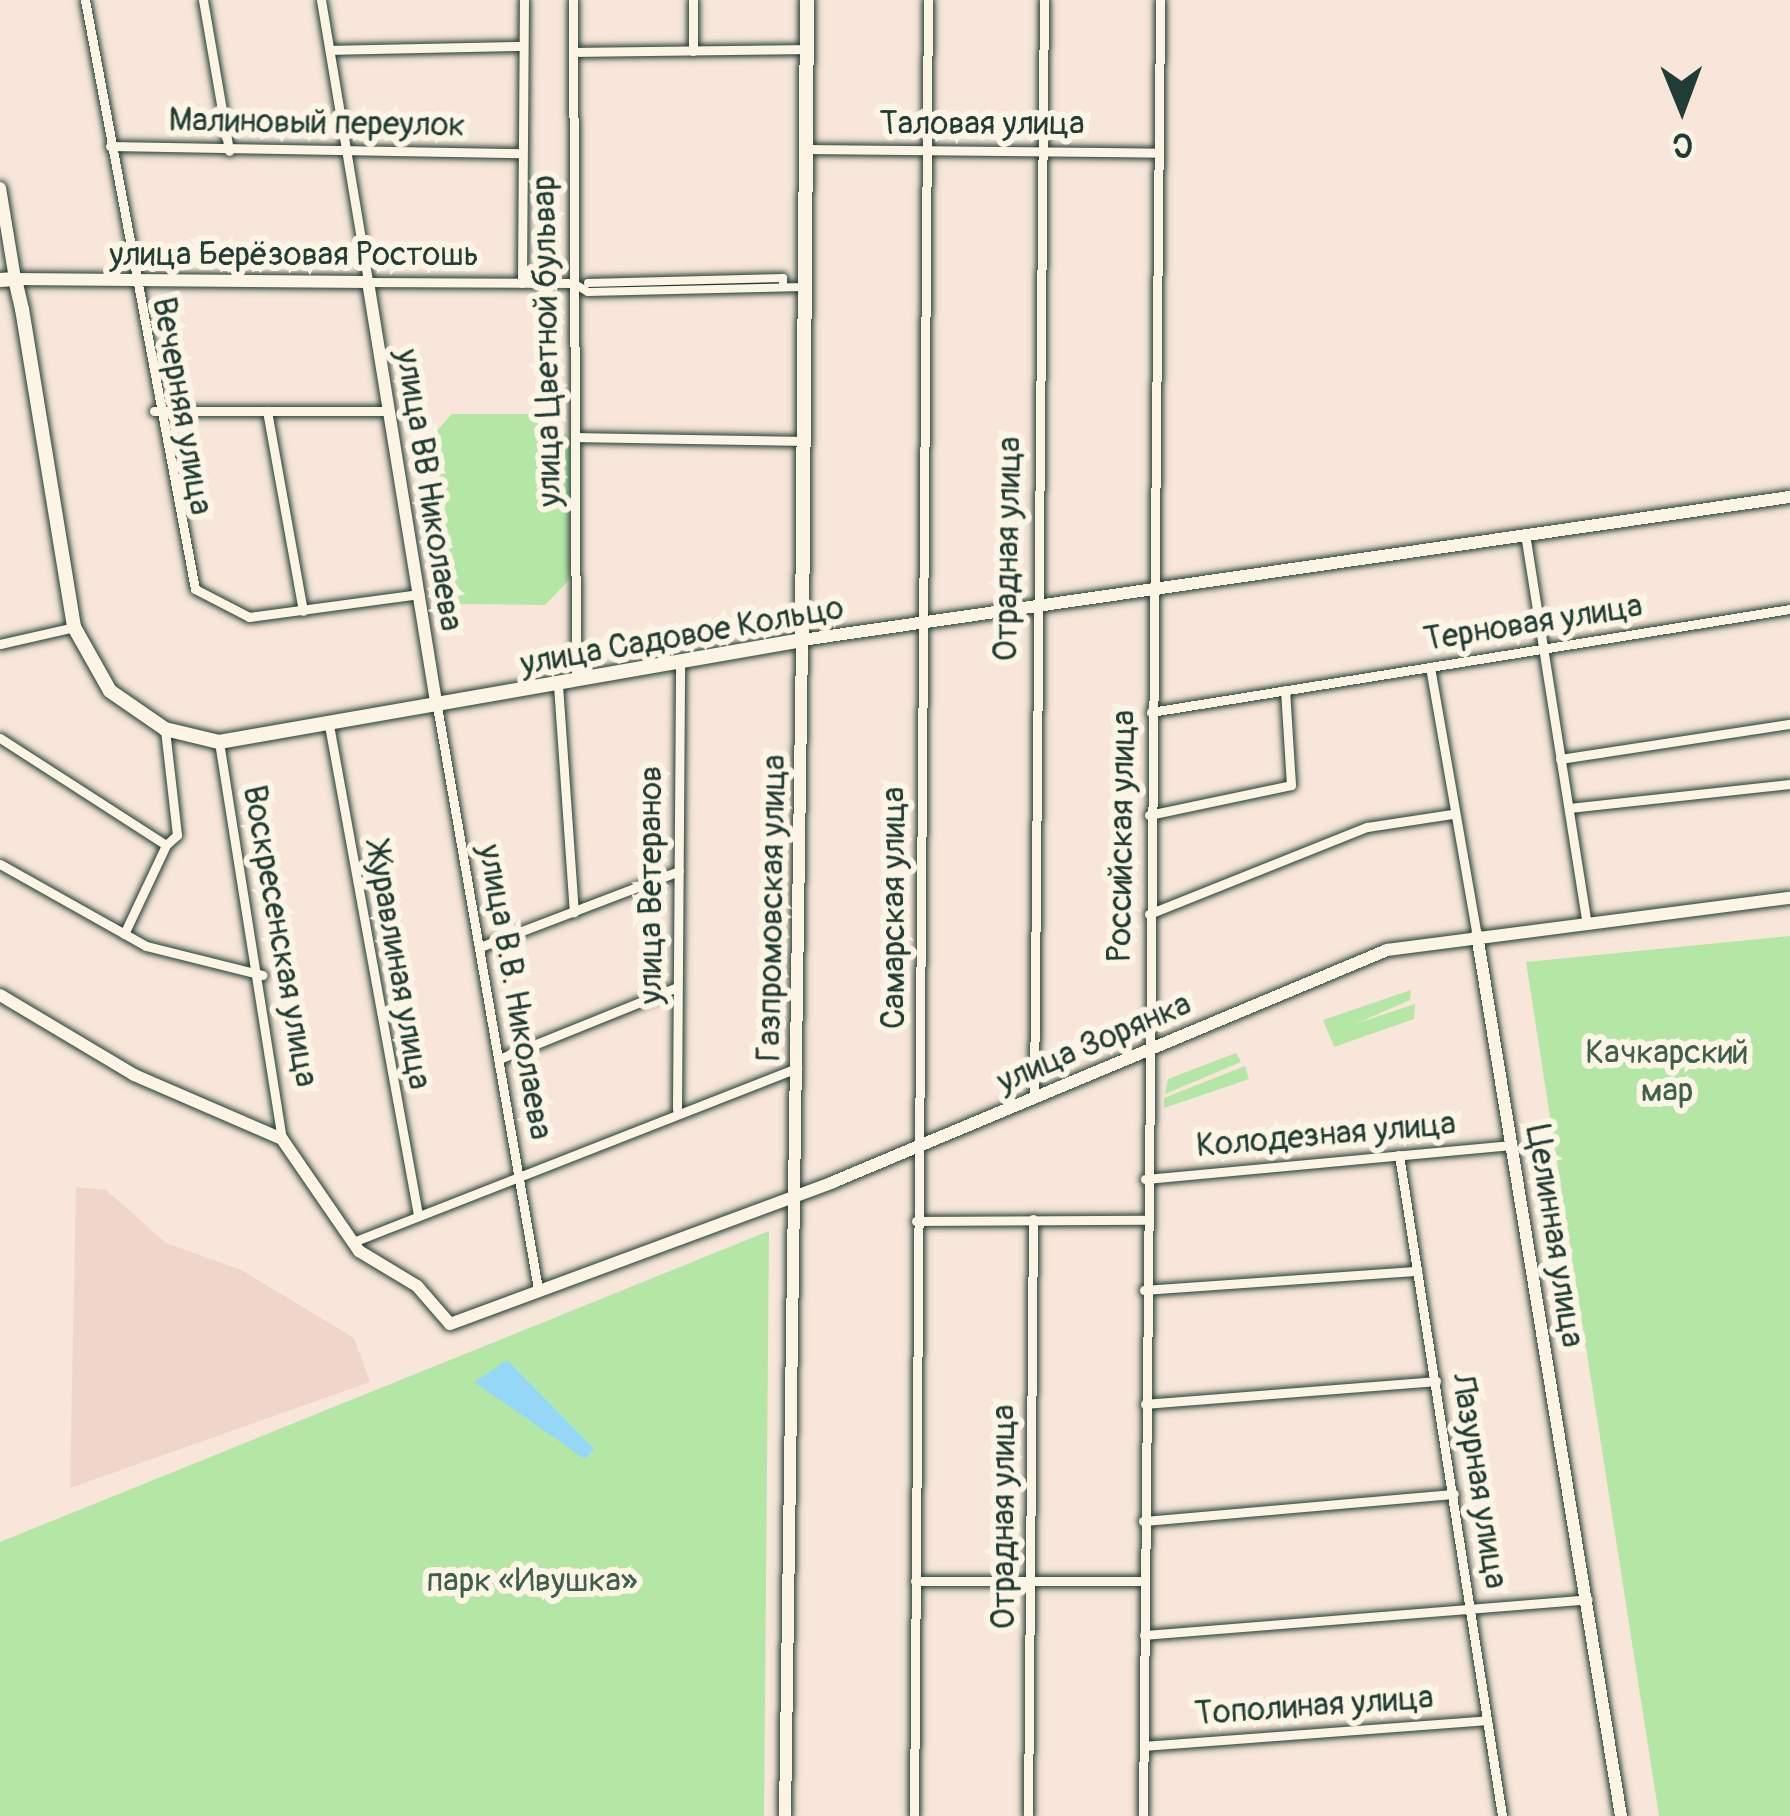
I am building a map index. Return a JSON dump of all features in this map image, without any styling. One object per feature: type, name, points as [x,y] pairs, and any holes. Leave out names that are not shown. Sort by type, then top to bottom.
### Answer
[{"type":"main road","name":"Газпромовская улица","points":[[802,640],[807,0]]},
{"type":"main road","name":"улица Садовое Кольцо","points":[[7,280],[74,627],[110,691],[165,728],[219,742],[802,640]]},
{"type":"street","name":"Вечерняя улица","points":[[85,0],[154,411],[195,589],[250,617],[419,594]]},
{"type":"street","points":[[203,0],[229,151]]},
{"type":"street","points":[[321,0],[368,282]]},
{"type":"street","name":"улица Цветной бульвар","points":[[522,283],[524,0]]},
{"type":"street","name":"улица Цветной бульвар","points":[[574,0],[576,681]]},
{"type":"street","points":[[693,0],[693,51]]},
{"type":"street","name":"Самарская улица","points":[[914,1816],[928,0]]},
{"type":"street","name":"Отрадная улица","points":[[1034,1098],[1034,607],[1044,0]]},
{"type":"street","name":"Российская улица","points":[[1143,1816],[1143,1220],[1160,0]]},
{"type":"street","points":[[330,50],[524,46]]},
{"type":"street","points":[[573,52],[807,49]]},
{"type":"street","name":"Малиновый переулок","points":[[110,146],[522,153]]},
{"type":"street","name":"Таловая улица","points":[[806,149],[1159,153]]},
{"type":"street","name":"улица Садовое Кольцо","points":[[0,188],[7,280]]},
{"type":"street","points":[[600,284],[636,276],[737,277],[804,287]]},
{"type":"street","points":[[636,276],[636,293]]},
{"type":"street","points":[[654,293],[655,276]]},
{"type":"street","points":[[675,277],[675,293]]},
{"type":"street","points":[[699,277],[699,293]]},
{"type":"street","points":[[718,294],[719,277]]},
{"type":"street","points":[[737,277],[737,294]]},
{"type":"street","name":"улица Берёзовая Ростошь","points":[[7,280],[600,284]]},
{"type":"street","name":"улица ВВ Николаева","points":[[368,282],[437,706]]},
{"type":"street","points":[[600,284],[636,293],[718,294],[775,286]]},
{"type":"street","points":[[154,411],[388,411]]},
{"type":"street","points":[[267,411],[303,611]]},
{"type":"street","points":[[576,437],[802,441]]},
{"type":"street","name":"улица Садовое Кольцо","points":[[802,640],[1526,540],[1790,497]]},
{"type":"street","points":[[1526,540],[1586,918]]},
{"type":"street","name":"Терновая улица","points":[[1151,712],[1790,609]]},
{"type":"street","points":[[0,644],[74,627]]},
{"type":"street","name":"Газпромовская улица","points":[[785,1816],[802,640]]},
{"type":"street","name":"улица Ветеранов","points":[[677,1109],[680,662]]},
{"type":"street","name":"Целинная улица","points":[[1430,667],[1621,1816]]},
{"type":"street","points":[[558,685],[574,913]]},
{"type":"street","points":[[1149,815],[1291,785],[1285,690]]},
{"type":"street","name":"улица В.В. Николаева","points":[[437,706],[538,1288]]},
{"type":"street","points":[[1560,759],[1790,724]]},
{"type":"street","name":"Журавлиная улица","points":[[329,725],[418,1215]]},
{"type":"street","points":[[124,934],[166,845],[177,835],[165,728]]},
{"type":"street","points":[[0,738],[166,845]]},
{"type":"street","name":"Воскресенская улица","points":[[219,742],[262,975],[282,1139]]},
{"type":"street","points":[[1569,808],[1790,784]]},
{"type":"street","points":[[1149,914],[1367,827],[1452,814]]},
{"type":"street","points":[[0,864],[124,934],[262,975]]},
{"type":"street","points":[[480,947],[679,871]]},
{"type":"street","name":"улица Зорянка","points":[[353,1242],[417,1286],[442,1322],[916,1147],[1387,950],[1586,918],[1790,898]]},
{"type":"street","points":[[499,1059],[677,987]]},
{"type":"street","points":[[0,995],[134,1075],[282,1139],[353,1242],[677,1109],[797,1068]]},
{"type":"street","name":"Колодезная улица","points":[[1145,1179],[1512,1145]]},
{"type":"street","name":"Лазурная улица","points":[[1399,1155],[1502,1816]]},
{"type":"street","name":"Отрадная улица","points":[[1028,1816],[1034,1219]]},
{"type":"street","points":[[916,1221],[1143,1220]]},
{"type":"street","points":[[1144,1290],[1417,1271]]},
{"type":"street","points":[[1145,1404],[1436,1381]]},
{"type":"street","points":[[1143,1522],[1454,1494]]},
{"type":"street","points":[[915,1581],[1144,1581]]},
{"type":"street","points":[[1144,1635],[1588,1598]]},
{"type":"street","name":"Тополиная улица","points":[[1144,1746],[1487,1720]]},
{"type":"shaded area","points":[[76,1187],[106,1190],[166,1243],[241,1270],[354,1338],[370,1382],[70,1488]]},
{"type":"green space","points":[[452,414],[549,414],[570,439],[569,580],[545,605],[452,604],[431,579],[432,436]]},
{"type":"green space","name":"Качкарский мар","points":[[1790,936],[1790,1816],[1659,1816],[1526,962]]},
{"type":"green space","points":[[1411,990],[1410,1000],[1355,1024],[1415,1004],[1414,1019],[1334,1047],[1323,1020]]},
{"type":"green space","points":[[1236,1053],[1241,1062],[1165,1094],[1168,1079]]},
{"type":"green space","points":[[1245,1066],[1249,1079],[1164,1108],[1164,1098]]},
{"type":"green space","name":"парк «Ивушка»","points":[[769,1231],[764,1816],[0,1816],[0,1542]]},
{"type":"water","points":[[507,1360],[594,1449],[585,1459],[474,1382]]}]
